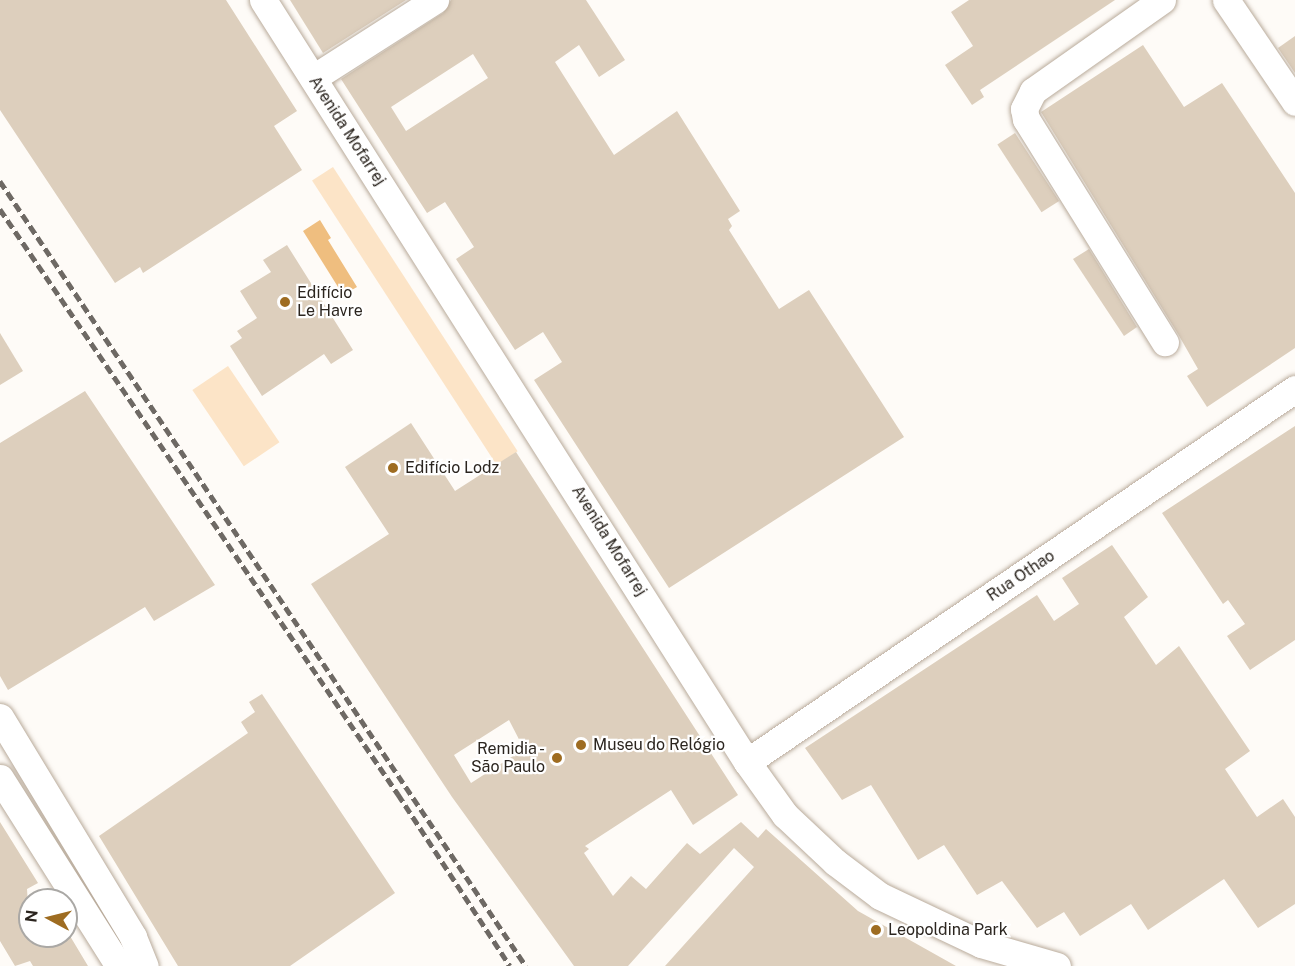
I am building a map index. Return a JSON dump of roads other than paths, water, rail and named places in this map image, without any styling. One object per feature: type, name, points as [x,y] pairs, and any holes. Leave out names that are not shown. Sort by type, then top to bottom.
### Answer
[{"type":"street","name":"Avenida Mofarrej","points":[[263,0],[747,762],[785,815],[835,862],[880,896],[981,944],[1057,966]]},
{"type":"street","points":[[313,78],[435,0]]},
{"type":"street","points":[[1162,0],[1033,91],[1026,99],[1024,109],[1026,119],[1165,342]]},
{"type":"street","points":[[1226,0],[1295,102]]},
{"type":"street","name":"Rua Othao","points":[[747,762],[1295,389]]},
{"type":"street","points":[[0,717],[133,937],[145,966]]},
{"type":"street","points":[[0,778],[119,966]]},
{"type":"railway","points":[[0,181],[526,966]]},
{"type":"railway","points":[[0,209],[398,794],[510,966]]},
{"type":"place","name":"Edifício Le Havre","points":[[285,302]]},
{"type":"place","name":"Edifício Lodz","points":[[393,468]]},
{"type":"place","name":"Museu do Relógio","points":[[581,745]]},
{"type":"place","name":"Remidia - São Paulo","points":[[557,758]]},
{"type":"place","name":"Leopoldina Park","points":[[876,930]]}]
